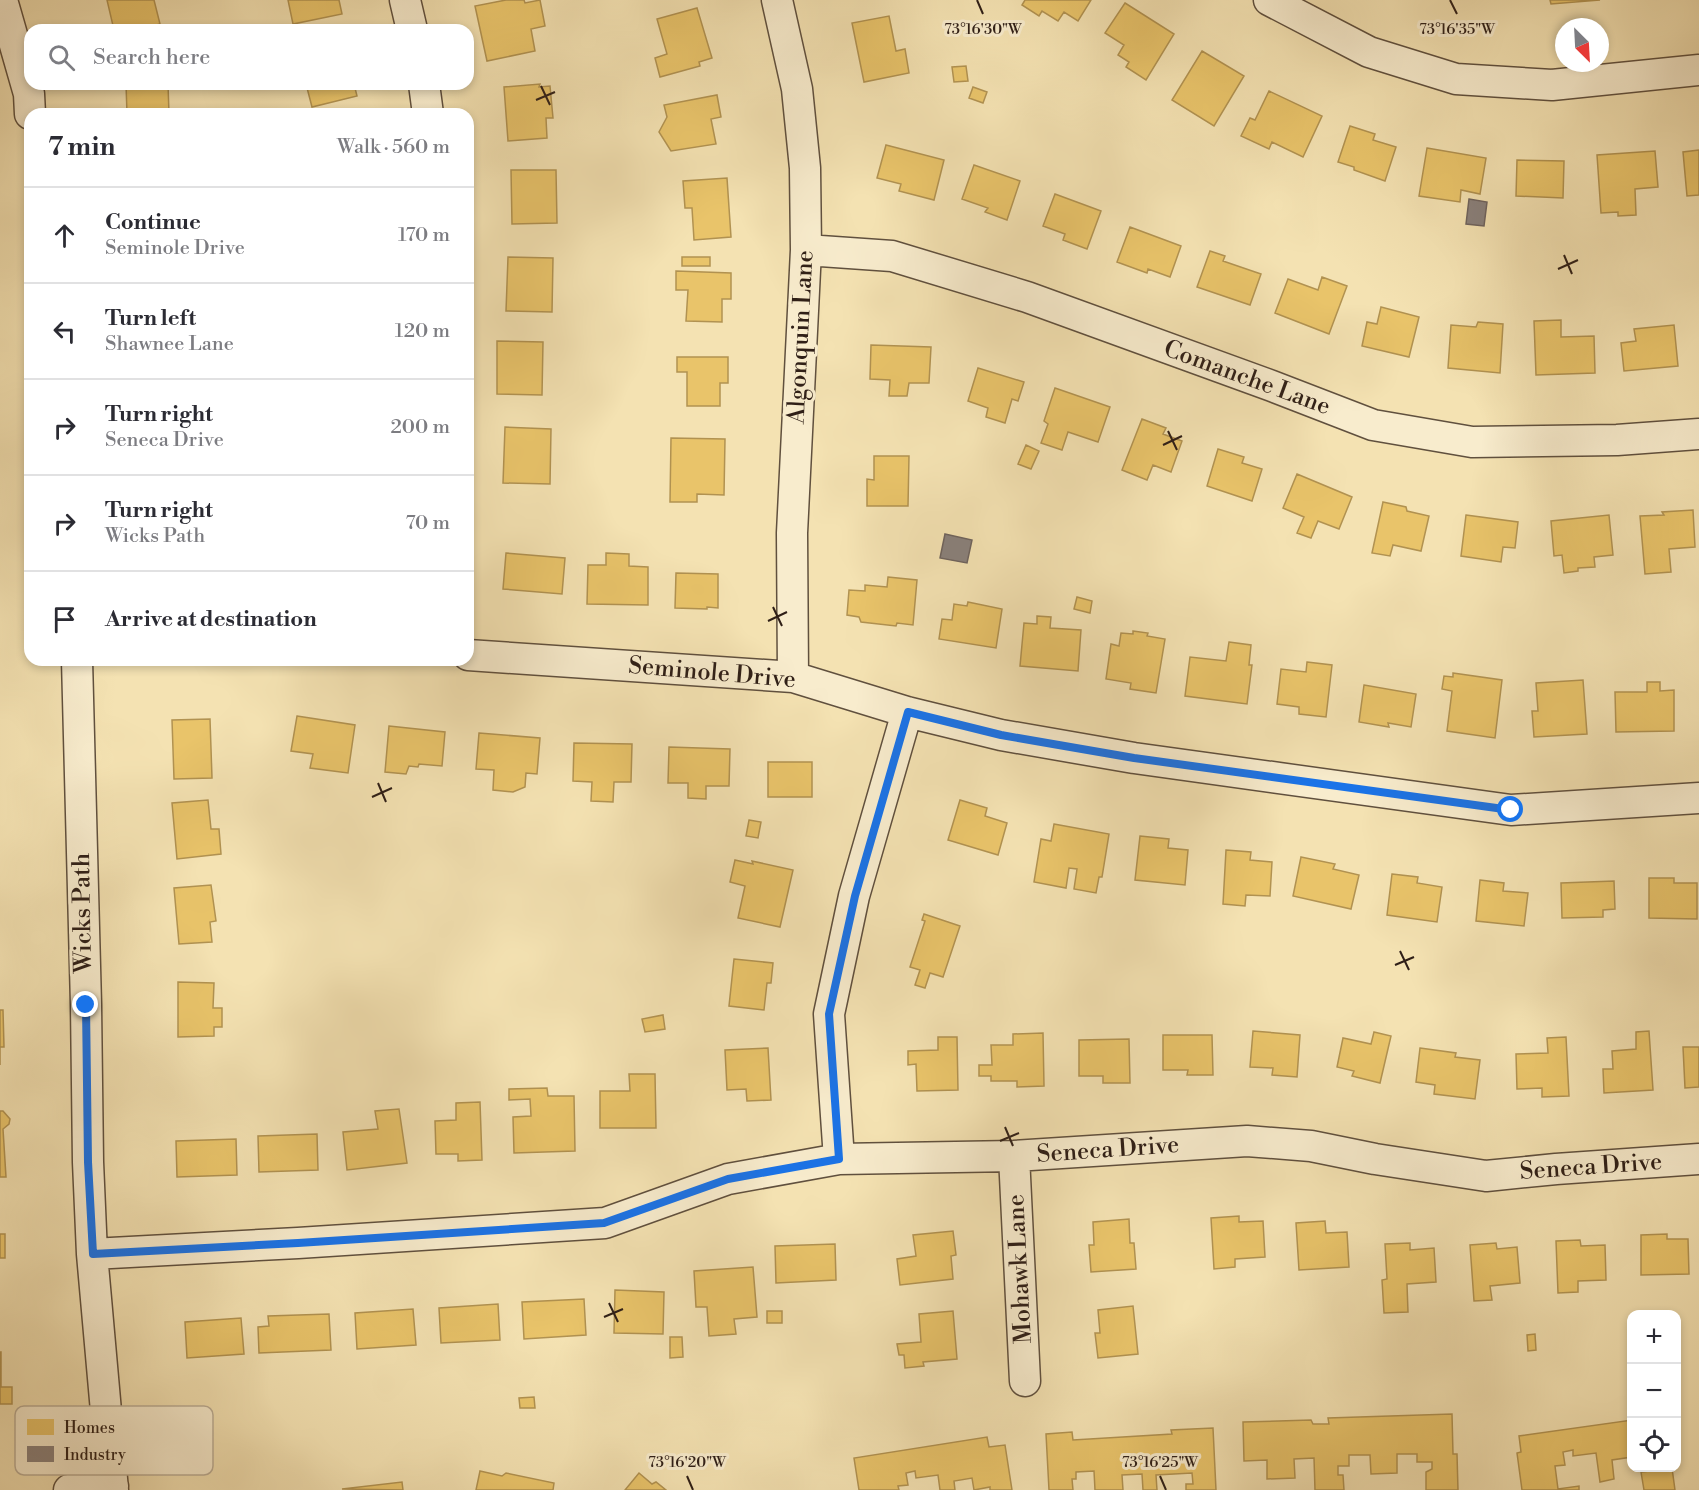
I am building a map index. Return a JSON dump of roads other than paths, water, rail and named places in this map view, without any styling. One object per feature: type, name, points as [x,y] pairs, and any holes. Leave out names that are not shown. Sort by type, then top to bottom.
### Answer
[{"type":"street","points":[[2,0],[24,77]]},
{"type":"street","points":[[405,0],[411,24]]},
{"type":"street","name":"Algonquin Lane","points":[[777,0],[797,89],[805,168],[806,250],[792,533],[793,677]]},
{"type":"street","points":[[1269,0],[1369,52],[1456,79],[1552,85],[1699,70]]},
{"type":"street","points":[[28,90],[30,108]]},
{"type":"street","points":[[425,90],[427,108]]},
{"type":"street","name":"Comanche Lane","points":[[806,250],[892,256],[1027,297],[1373,425],[1472,442],[1617,440],[1699,434]]},
{"type":"street","name":"Seminole Drive","points":[[474,655],[793,677],[908,712],[1001,735],[1134,758],[1511,810],[1699,798]]},
{"type":"street","name":"Wicks Path","points":[[77,666],[88,1162],[106,1406]]},
{"type":"street","points":[[839,1159],[829,1014],[855,896],[908,712]]},
{"type":"street","name":"Seneca Drive","points":[[93,1254],[604,1223],[728,1179],[839,1159],[1014,1156],[1247,1141],[1311,1146],[1375,1160],[1486,1176],[1699,1159]]},
{"type":"street","name":"Mohawk Lane","points":[[1014,1156],[1026,1381]]},
{"type":"street","points":[[69,1490],[113,1488]]}]
